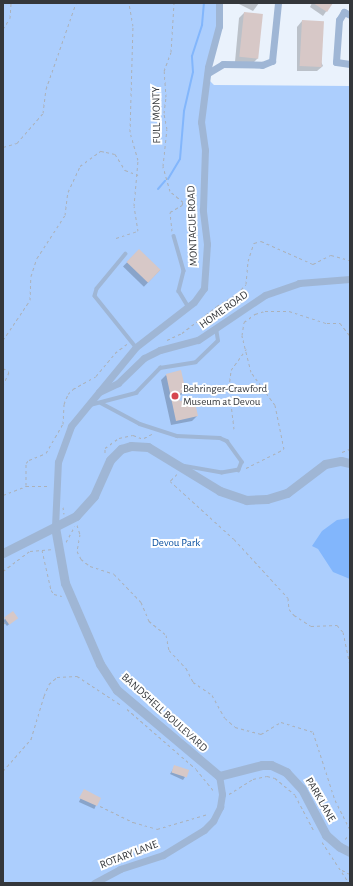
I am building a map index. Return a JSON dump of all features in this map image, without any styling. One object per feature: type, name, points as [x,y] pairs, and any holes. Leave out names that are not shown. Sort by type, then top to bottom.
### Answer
[{"type":"street","name":"MONTAGUE ROAD","points":[[55,527],[56,488],[62,446],[71,426],[134,344],[188,306],[202,293],[206,278],[207,244],[203,196],[205,150],[201,122],[208,73],[219,26],[219,3]]},
{"type":"street","points":[[208,73],[223,64],[262,65],[272,62],[278,3]]},
{"type":"street","points":[[350,15],[344,12],[339,20],[336,62],[350,64]]},
{"type":"street","name":"HOME ROAD","points":[[98,392],[122,380],[144,358],[160,350],[198,340],[253,303],[277,290],[299,283],[350,279]]},
{"type":"street","points":[[3,552],[72,519],[85,508],[94,496],[110,460],[121,449],[131,446],[148,447],[179,465],[191,469],[233,497],[259,500],[287,493],[326,464],[341,461],[350,463]]},
{"type":"street","name":"BANDSHELL BOULEVARD","points":[[55,527],[65,583],[107,677],[125,697],[219,776]]},
{"type":"street","name":"PARK LANE","points":[[219,776],[262,765],[271,765],[286,772],[302,789],[326,835],[338,846],[350,852]]},
{"type":"street","name":"ROTARY LANE","points":[[94,883],[120,869],[163,855],[204,830],[218,812],[222,794],[219,776]]},
{"type":"lane","points":[[174,236],[184,271],[179,291],[188,306]]},
{"type":"lane","points":[[126,254],[97,289],[95,296],[134,344]]},
{"type":"lane","points":[[87,406],[136,393],[160,368],[196,362],[218,341],[216,329]]},
{"type":"lane","points":[[101,403],[140,424],[177,436],[220,438],[227,441],[242,462],[239,470],[222,473],[191,469]]},
{"type":"path","points":[[3,29],[10,18],[11,3]]},
{"type":"path","points":[[3,147],[17,143],[43,112],[46,89],[76,3]]},
{"type":"path","points":[[116,238],[138,231],[134,206],[138,175],[138,160],[130,132],[133,26],[129,3]]},
{"type":"path","name":"FULL MONTY","points":[[174,3],[171,52],[164,67],[164,113],[167,129],[163,166],[170,191],[183,202],[182,206],[170,212],[170,224],[174,236]]},
{"type":"path","points":[[3,340],[30,300],[31,276],[37,258],[65,215],[68,192],[80,166],[101,151],[115,154],[125,170],[138,175]]},
{"type":"path","points":[[165,342],[182,333],[217,306],[237,294],[246,284],[248,261],[254,243],[261,241],[313,264],[330,255],[350,260]]},
{"type":"path","points":[[239,470],[253,466],[284,449],[275,405],[251,372],[242,335],[244,322],[255,314],[265,311],[289,311],[327,323],[340,323],[350,336]]},
{"type":"path","points":[[26,486],[26,463],[28,460],[46,453],[63,424],[64,404],[68,394],[72,389],[96,376],[115,353],[134,344]]},
{"type":"path","points":[[234,429],[229,387],[231,370],[246,349]]},
{"type":"path","points":[[3,368],[9,372],[3,385]]},
{"type":"path","points":[[3,421],[3,428]]},
{"type":"path","points":[[142,440],[152,434]]},
{"type":"path","points":[[191,469],[174,475],[170,481],[234,539],[288,598],[289,609],[294,615],[312,626],[337,625],[347,641],[350,664]]},
{"type":"path","points":[[3,495],[26,486],[49,485],[56,488]]},
{"type":"path","points":[[63,545],[77,524],[80,534],[77,551],[81,559],[90,566],[114,574],[141,602],[149,621],[166,635],[169,650],[186,668],[193,682],[212,695],[230,722],[247,732],[261,734],[281,722],[313,732],[335,800],[350,829]]},
{"type":"path","points":[[3,571],[30,551],[54,549]]},
{"type":"path","points":[[3,624],[7,621]]},
{"type":"path","points":[[3,771],[31,739],[44,696],[52,680],[64,675],[77,676],[123,706],[196,769],[217,793]]},
{"type":"path","points":[[226,795],[253,779],[267,776],[275,778],[294,795],[317,836]]},
{"type":"path","points":[[100,806],[133,822],[157,829],[197,816],[218,812]]},
{"type":"path","points":[[321,842],[342,870],[349,883]]},
{"type":"path","points":[[342,870],[350,874]]},
{"type":"green space","name":"Devou Park","points":[[3,3],[219,3],[220,17],[207,78],[214,85],[350,86],[350,883],[3,883]]},
{"type":"shaded area","points":[[350,518],[350,579],[333,572],[318,549],[312,546],[322,531],[337,520]]},
{"type":"building","points":[[313,3],[333,3],[327,12]]},
{"type":"building","points":[[244,12],[263,14],[258,59],[239,57]]},
{"type":"building","points":[[302,20],[324,21],[322,67],[300,66]]},
{"type":"building","points":[[139,249],[161,270],[148,283],[126,262]]},
{"type":"building","name":"Behringer-Crawford Museum at Devou","points":[[181,370],[186,392],[178,394],[180,401],[194,398],[198,416],[176,421],[166,374]]},
{"type":"building","points":[[13,611],[18,618],[9,625],[4,617]]},
{"type":"building","points":[[174,765],[189,770],[187,778],[172,773]]},
{"type":"building","points":[[84,789],[101,798],[97,806],[79,798]]},
{"type":"waterway","points":[[168,179],[180,159],[184,111],[193,72],[192,56],[202,25],[204,3]]},
{"type":"waterway","points":[[158,189],[165,181]]},
{"type":"place","name":"Behringer-Crawford Museum at Devou","points":[[175,396]]}]
